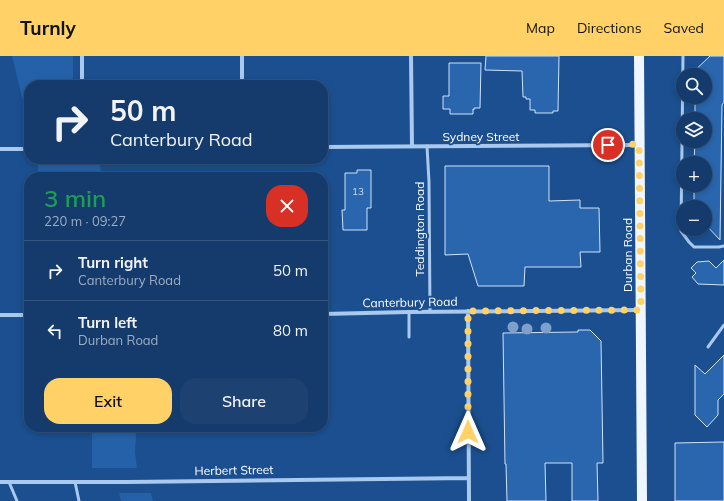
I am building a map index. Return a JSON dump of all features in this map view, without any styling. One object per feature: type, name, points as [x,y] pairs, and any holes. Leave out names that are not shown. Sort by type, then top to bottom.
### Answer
[{"type":"main road","name":"Durban Road","points":[[639,56],[642,501]]},
{"type":"street","points":[[82,56],[82,80]]},
{"type":"street","points":[[242,56],[242,80]]},
{"type":"street","points":[[411,56],[412,146]]},
{"type":"street","name":"Sydney Street","points":[[328,147],[639,144]]},
{"type":"street","points":[[0,149],[24,149]]},
{"type":"street","name":"Canterbury Road","points":[[328,314],[641,310]]},
{"type":"street","points":[[468,311],[469,501]]},
{"type":"street","points":[[0,315],[24,315]]},
{"type":"street","name":"Herbert Street","points":[[0,482],[469,478]]},
{"type":"lane","points":[[683,56],[681,231],[694,247],[724,246]]},
{"type":"lane","name":"Teddington Road","points":[[427,146],[429,182],[430,312]]},
{"type":"lane","points":[[409,312],[409,337]]},
{"type":"lane","points":[[708,346],[724,325]]},
{"type":"lane","points":[[9,482],[17,501]]},
{"type":"lane","points":[[75,482],[78,501]]},
{"type":"shaded area","points":[[12,56],[73,56],[73,80],[24,80],[24,105]]},
{"type":"shaded area","points":[[38,164],[100,164],[101,172],[38,172]]},
{"type":"shaded area","points":[[92,432],[135,432],[137,468],[92,468]]},
{"type":"shaded area","points":[[119,493],[151,493],[153,501],[121,501]]},
{"type":"building","points":[[486,56],[559,56],[558,111],[553,111],[553,113],[535,113],[535,110],[530,110],[530,99],[523,97],[522,71],[485,70]]},
{"type":"building","points":[[710,56],[724,56],[720,240],[712,231],[712,200],[694,200],[694,192],[712,192],[712,156],[694,156],[695,148],[712,148],[712,112],[695,112],[695,104],[712,104],[712,68],[697,68]]},
{"type":"building","points":[[449,63],[481,63],[480,108],[474,108],[473,114],[450,114],[450,109],[443,109],[443,96],[449,96]]},
{"type":"building","points":[[445,166],[549,166],[549,201],[580,200],[580,208],[599,208],[600,252],[580,252],[581,267],[525,267],[524,286],[478,286],[468,254],[445,255]]},
{"type":"building","points":[[357,170],[371,170],[371,208],[367,208],[367,230],[343,230],[342,210],[345,210],[345,173],[357,173]]},
{"type":"building","points":[[724,260],[724,285],[698,284],[692,277],[696,273],[691,268],[697,262],[709,261],[716,268]]},
{"type":"building","points":[[578,330],[590,330],[601,341],[603,463],[597,463],[598,501],[572,501],[572,463],[545,463],[546,501],[507,501],[503,333],[578,332]]},
{"type":"building","points":[[724,355],[724,394],[718,400],[718,415],[707,427],[695,415],[695,365],[705,374]]},
{"type":"building","points":[[724,442],[724,501],[675,501],[675,443]]},
{"type":"route","points":[[468,432],[468,311],[641,310],[639,144],[608,145]]}]
